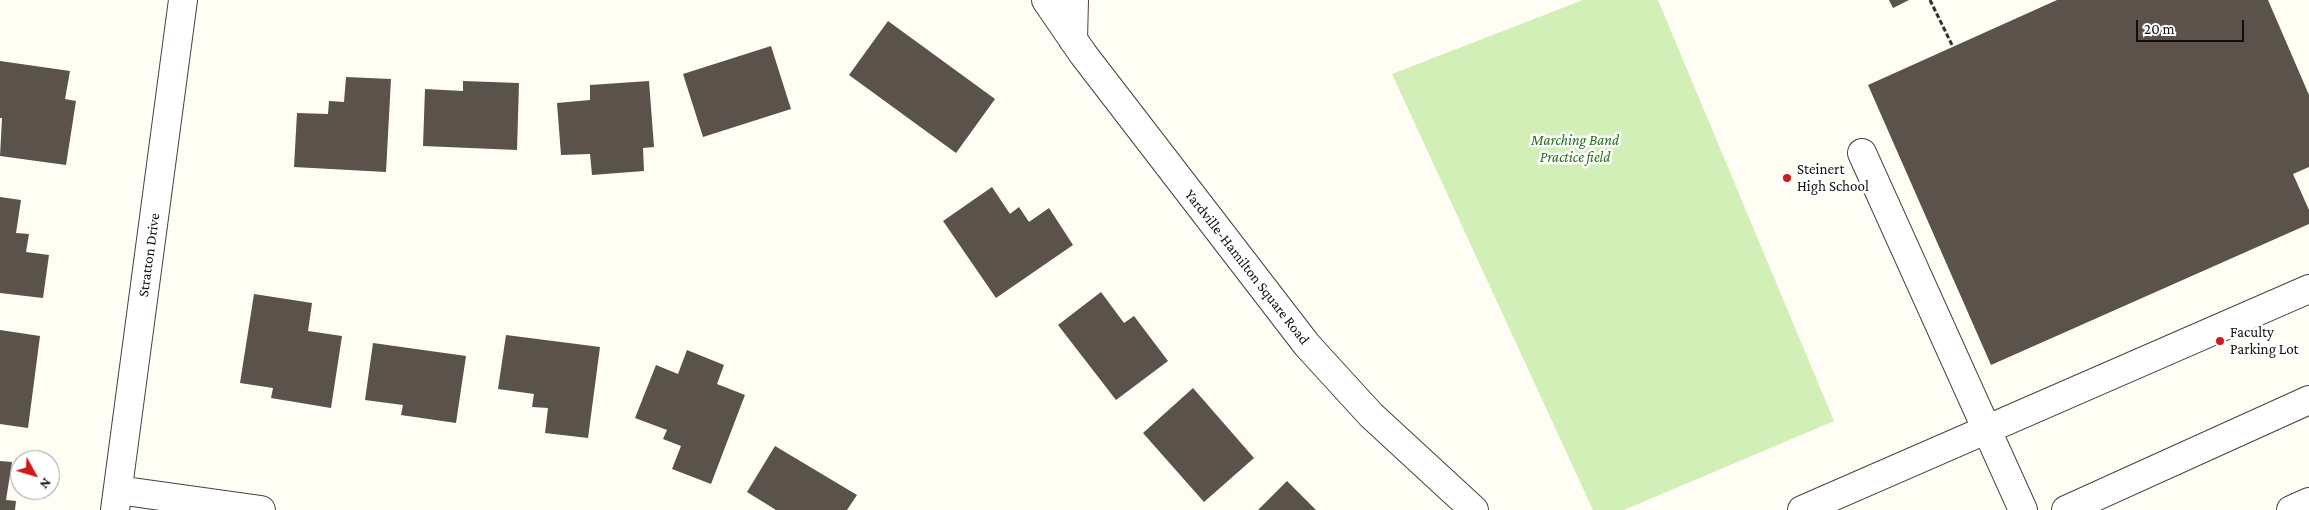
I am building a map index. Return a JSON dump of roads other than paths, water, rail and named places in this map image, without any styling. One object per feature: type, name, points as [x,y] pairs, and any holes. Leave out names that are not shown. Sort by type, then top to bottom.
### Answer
[{"type":"street","name":"Stratton Drive","points":[[116,500],[183,0]]},
{"type":"street","name":"Yardville-Hamilton Square Road","points":[[1046,0],[1073,40],[1307,345],[1370,415],[1474,510]]},
{"type":"street","points":[[1073,40],[1074,0]]},
{"type":"street","points":[[1862,153],[2023,510]]},
{"type":"street","points":[[1802,510],[2309,289]]},
{"type":"street","points":[[2066,510],[2309,400]]},
{"type":"street","points":[[116,500],[261,510]]},
{"type":"street","points":[[2290,510],[2309,502]]},
{"type":"place","name":"Steinert High School","points":[[1787,178]]},
{"type":"place","name":"Faculty Parking Lot","points":[[2220,341]]},
{"type":"park label","name":"Marching Band Practice field","points":[[1575,148]]}]
